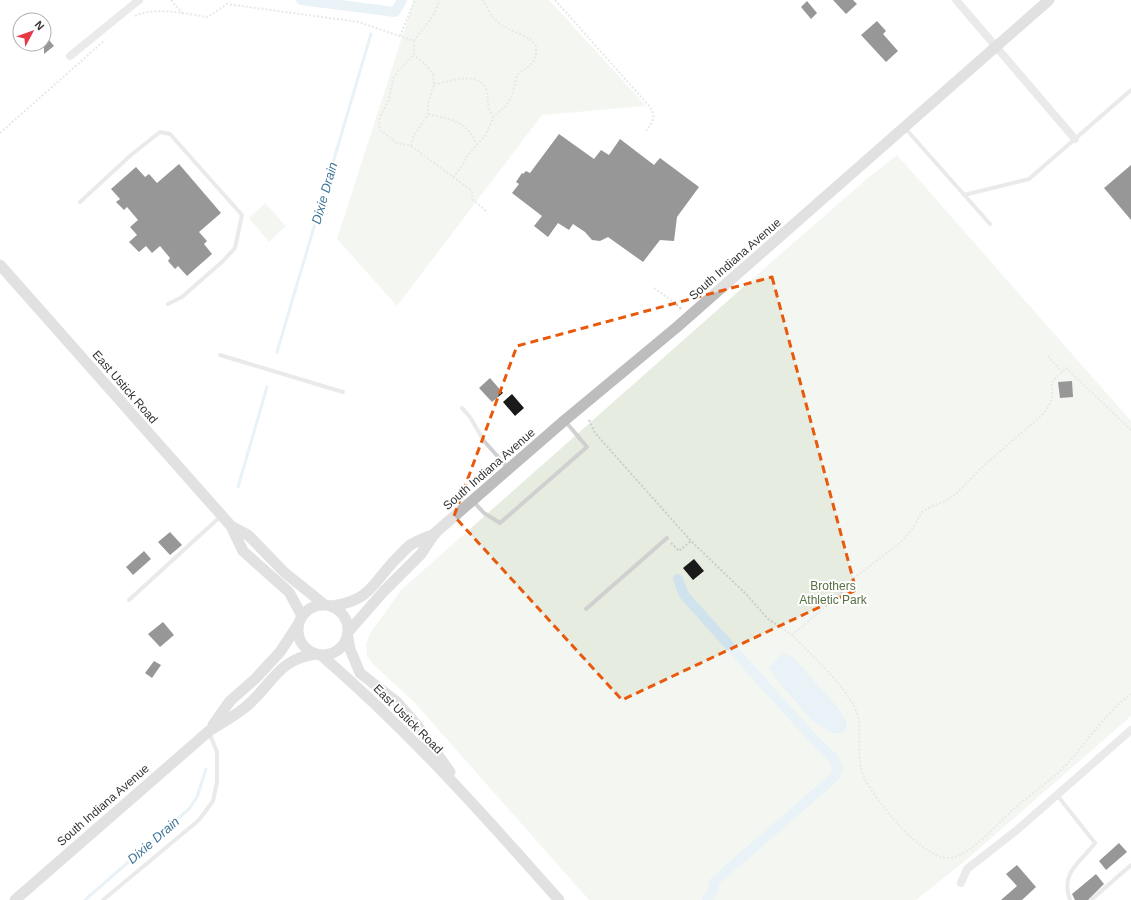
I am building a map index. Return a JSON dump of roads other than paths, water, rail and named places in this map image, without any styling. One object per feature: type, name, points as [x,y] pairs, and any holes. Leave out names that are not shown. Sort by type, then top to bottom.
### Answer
[{"type":"main road","name":"South Indiana Avenue","points":[[328,605],[348,604],[360,598],[371,589],[391,564],[412,544],[435,533],[565,420],[688,318],[1049,0]]},
{"type":"main road","name":"East Ustick Road","points":[[0,265],[231,526],[242,551],[289,592],[301,619]]},
{"type":"main road","name":"East Ustick Road","points":[[231,526],[248,535],[285,573],[328,605]]},
{"type":"main road","name":"South Indiana Avenue","points":[[348,635],[384,591],[421,554],[435,533]]},
{"type":"main road","points":[[328,605],[337,609],[346,618],[348,635],[341,649],[335,653],[319,655],[310,652],[301,642],[298,629],[301,619],[312,607],[328,605]]},
{"type":"main road","name":"South Indiana Avenue","points":[[209,731],[230,701],[256,678],[280,652],[301,619]]},
{"type":"main road","name":"East Ustick Road","points":[[348,635],[350,649],[360,672],[397,702],[416,724],[473,804]]},
{"type":"main road","name":"South Indiana Avenue","points":[[14,900],[209,731],[244,709],[284,666],[304,656],[319,655]]},
{"type":"main road","name":"East Ustick Road","points":[[319,655],[404,731],[473,804],[558,900]]},
{"type":"street","points":[[70,56],[139,0]]},
{"type":"street","points":[[956,0],[997,46],[1075,139]]},
{"type":"street","points":[[961,884],[967,869],[1017,830],[1131,730]]},
{"type":"lane","points":[[964,194],[1030,179],[1131,90]]},
{"type":"lane","points":[[904,128],[990,224]]},
{"type":"lane","points":[[80,202],[131,154],[160,132],[170,134],[242,215],[235,248],[223,261],[182,297],[168,304]]},
{"type":"lane","points":[[220,355],[343,392]]},
{"type":"lane","points":[[462,408],[470,417],[484,441],[509,469]]},
{"type":"lane","points":[[472,501],[484,513],[500,523],[587,447],[565,420]]},
{"type":"lane","points":[[129,600],[221,515]]},
{"type":"lane","points":[[586,609],[667,538]]},
{"type":"lane","points":[[103,900],[199,820],[212,802],[217,782],[217,752],[209,731]]},
{"type":"lane","points":[[1057,795],[1095,843],[1068,875],[1067,893],[1070,900]]},
{"type":"lane","points":[[1091,900],[1131,865]]},
{"type":"water","points":[[783,653],[793,657],[838,708],[847,723],[846,729],[842,733],[832,733],[813,721],[781,685],[769,668]]},
{"type":"waterway","points":[[301,0],[395,12],[402,0]]},
{"type":"waterway","name":"Dixie Drain","points":[[277,352],[371,34]]},
{"type":"waterway","name":"Dixie Drain","points":[[238,487],[267,387]]},
{"type":"waterway","points":[[678,579],[684,595],[816,742],[832,757],[838,767],[835,776],[830,781],[715,881],[713,890],[707,900]]},
{"type":"waterway","name":"Dixie Drain","points":[[85,900],[189,809],[197,797],[206,769]]},
{"type":"park label","name":"Brothers Athletic Park","points":[[833,593]]}]
